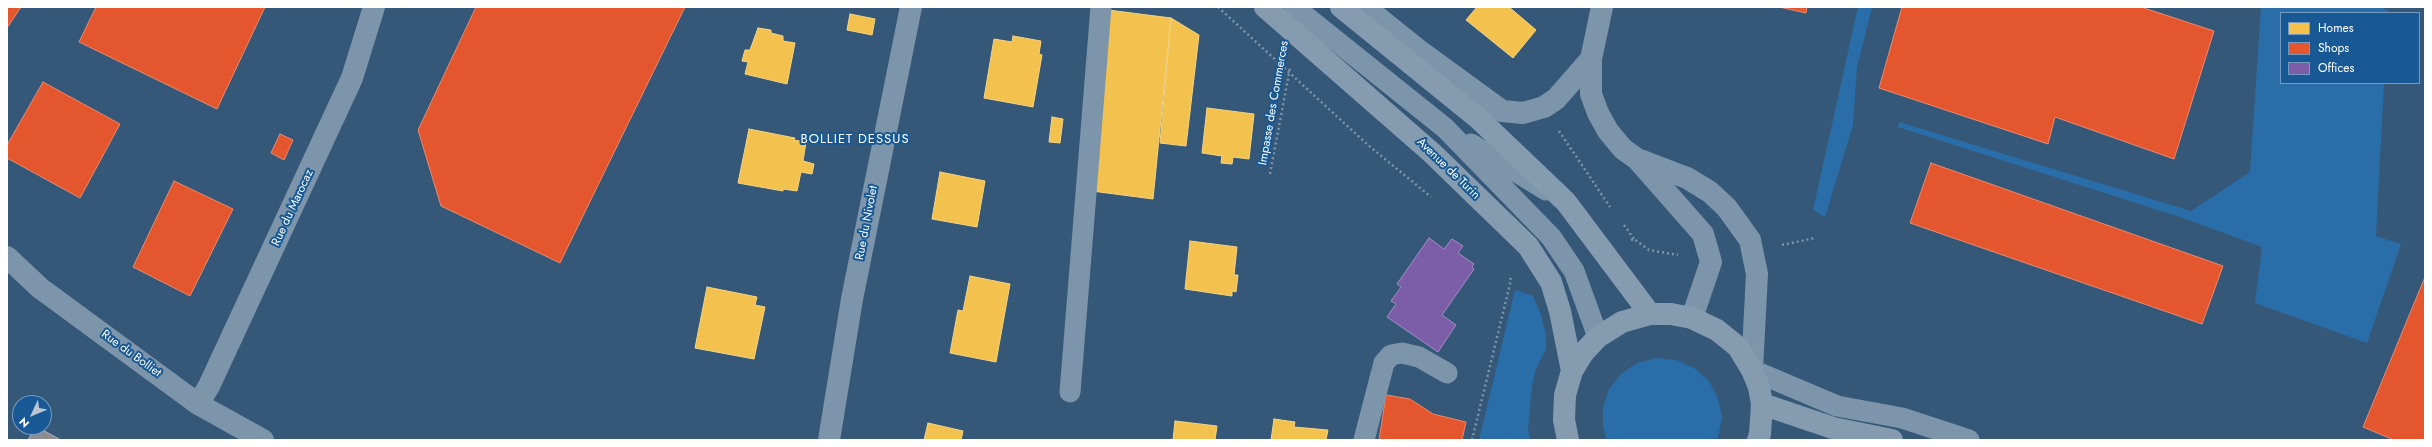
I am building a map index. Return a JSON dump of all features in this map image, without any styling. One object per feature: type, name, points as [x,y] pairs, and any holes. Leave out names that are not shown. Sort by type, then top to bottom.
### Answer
[{"type":"main road","name":"Avenue de Turin","points":[[1265,7],[1295,35],[1328,61],[1432,153],[1528,246],[1551,282],[1560,311],[1572,371]]},
{"type":"main road","points":[[1341,7],[1479,119],[1566,202],[1650,314]]},
{"type":"main road","points":[[1568,440],[1564,420],[1565,395],[1572,371],[1583,353],[1598,337],[1622,322],[1650,314],[1671,314],[1692,318],[1717,330],[1738,347],[1752,370],[1759,387],[1762,404],[1760,434],[1758,440]]},
{"type":"main road","points":[[1762,404],[1833,428],[1892,440]]},
{"type":"street","name":"Rue du Marocaz","points":[[198,404],[212,379],[352,78],[374,7]]},
{"type":"street","name":"Rue du Nivolet","points":[[829,440],[852,299],[911,7]]},
{"type":"street","points":[[1365,7],[1421,52],[1502,111],[1523,113],[1544,107],[1556,99],[1591,59]]},
{"type":"street","points":[[1602,7],[1591,59],[1591,94],[1598,113],[1623,149],[1637,159],[1703,234],[1711,262],[1692,318]]},
{"type":"street","points":[[1637,159],[1686,178],[1710,192],[1727,208],[1750,240],[1757,274],[1752,370]]},
{"type":"street","name":"Rue du Bolliet","points":[[7,257],[40,288],[198,404],[263,440]]},
{"type":"lane","points":[[1070,392],[1101,7]]},
{"type":"lane","points":[[1294,7],[1445,128],[1551,237],[1574,271],[1598,337]]},
{"type":"lane","points":[[1445,128],[1566,202]]},
{"type":"lane","points":[[1364,440],[1384,363],[1391,355],[1402,353],[1419,357],[1447,373]]},
{"type":"lane","points":[[1752,370],[1837,406],[1902,418],[1969,440]]},
{"type":"path","points":[[1218,7],[1289,74],[1368,145],[1436,200]]},
{"type":"path","name":"Impasse des Commerces","points":[[1270,174],[1295,35]]},
{"type":"path","points":[[1544,107],[1611,210]]},
{"type":"path","points":[[1620,221],[1634,239]]},
{"type":"path","points":[[1472,440],[1511,280],[1506,268]]},
{"type":"shaded area","points":[[1858,7],[1872,7],[1857,67],[1853,125],[1825,217],[1813,210]]},
{"type":"shaded area","points":[[2261,7],[2379,7],[2388,10],[2388,12],[2280,12],[2280,84],[2384,84],[2376,236],[2401,244],[2367,343],[2255,303],[2262,247],[2183,218],[1898,127],[1899,122],[2191,211],[2250,172]]},
{"type":"shaded area","points":[[1515,290],[1533,296],[1541,315],[1546,335],[1546,349],[1536,369],[1532,386],[1528,428],[1530,440],[1479,440]]},
{"type":"shaded area","points":[[1656,358],[1676,360],[1694,368],[1709,381],[1718,399],[1722,418],[1717,440],[1607,440],[1603,427],[1603,408],[1609,389],[1621,374],[1637,363]]},
{"type":"building: Homes","points":[[1477,7],[1509,7],[1536,30],[1513,58],[1466,20]]},
{"type":"building: Homes","points":[[1108,10],[1171,18],[1153,199],[1092,191]]},
{"type":"building: Homes","points":[[850,14],[875,19],[872,35],[847,30]]},
{"type":"building: Homes","points":[[1171,18],[1199,35],[1186,146],[1160,143]]},
{"type":"building: Homes","points":[[758,28],[771,30],[771,33],[783,36],[783,41],[795,43],[787,84],[745,74],[748,62],[742,61],[745,50],[750,50]]},
{"type":"building: Homes","points":[[1013,36],[1041,41],[1039,54],[1042,55],[1033,107],[984,98],[994,39],[1012,42]]},
{"type":"building: Homes","points":[[1207,108],[1254,114],[1249,159],[1233,157],[1232,164],[1221,163],[1222,156],[1202,153]]},
{"type":"building: Homes","points":[[1052,117],[1063,119],[1060,143],[1049,142]]},
{"type":"building: Homes","points":[[749,129],[795,138],[794,140],[806,142],[803,161],[814,164],[812,174],[801,172],[797,191],[783,189],[783,191],[738,183]]},
{"type":"building: Homes","points":[[940,172],[985,181],[977,227],[932,219]]},
{"type":"building: Homes","points":[[1190,241],[1237,247],[1234,275],[1238,275],[1236,292],[1232,291],[1232,296],[1185,289]]},
{"type":"building: Homes","points":[[970,276],[1010,284],[996,362],[950,353],[958,310],[963,311]]},
{"type":"building: Homes","points":[[707,287],[757,297],[755,305],[765,307],[754,359],[695,348]]},
{"type":"building: Homes","points":[[1274,419],[1295,422],[1294,427],[1328,430],[1326,440],[1271,440]]},
{"type":"building: Homes","points":[[1175,421],[1217,426],[1215,440],[1173,440]]},
{"type":"building: Homes","points":[[928,423],[963,431],[961,440],[924,440]]},
{"type":"building: Shops","points":[[7,7],[21,7],[7,28]]},
{"type":"building: Shops","points":[[96,7],[265,7],[217,109],[79,42]]},
{"type":"building: Shops","points":[[476,7],[685,7],[560,263],[441,206],[418,130]]},
{"type":"building: Shops","points":[[1779,7],[1807,7],[1806,13]]},
{"type":"building: Shops","points":[[1902,7],[2141,7],[2214,31],[2174,159],[2055,117],[2048,144],[1879,88]]},
{"type":"building: Shops","points":[[43,82],[120,124],[80,198],[7,158],[7,145]]},
{"type":"building: Shops","points":[[280,134],[293,140],[284,160],[271,153]]},
{"type":"building: Shops","points":[[1931,163],[2223,266],[2202,324],[1910,223]]},
{"type":"building: Shops","points":[[174,181],[233,209],[190,296],[133,267]]},
{"type":"building: Shops","points":[[2425,277],[2425,440],[2394,440],[2363,427]]},
{"type":"building: Shops","points":[[1386,395],[1410,399],[1433,414],[1466,422],[1462,440],[1379,440]]},
{"type":"building: Offices","points":[[1429,238],[1444,249],[1452,239],[1463,246],[1458,253],[1474,264],[1472,267],[1474,269],[1442,315],[1456,325],[1438,352],[1387,317],[1396,304],[1391,301],[1401,287],[1397,284]]},
{"type":"building: Industry","points":[[31,435],[52,435],[61,440],[28,440]]},
{"type":"district","name":"BOLLIET DESSUS","points":[[855,140]]}]
